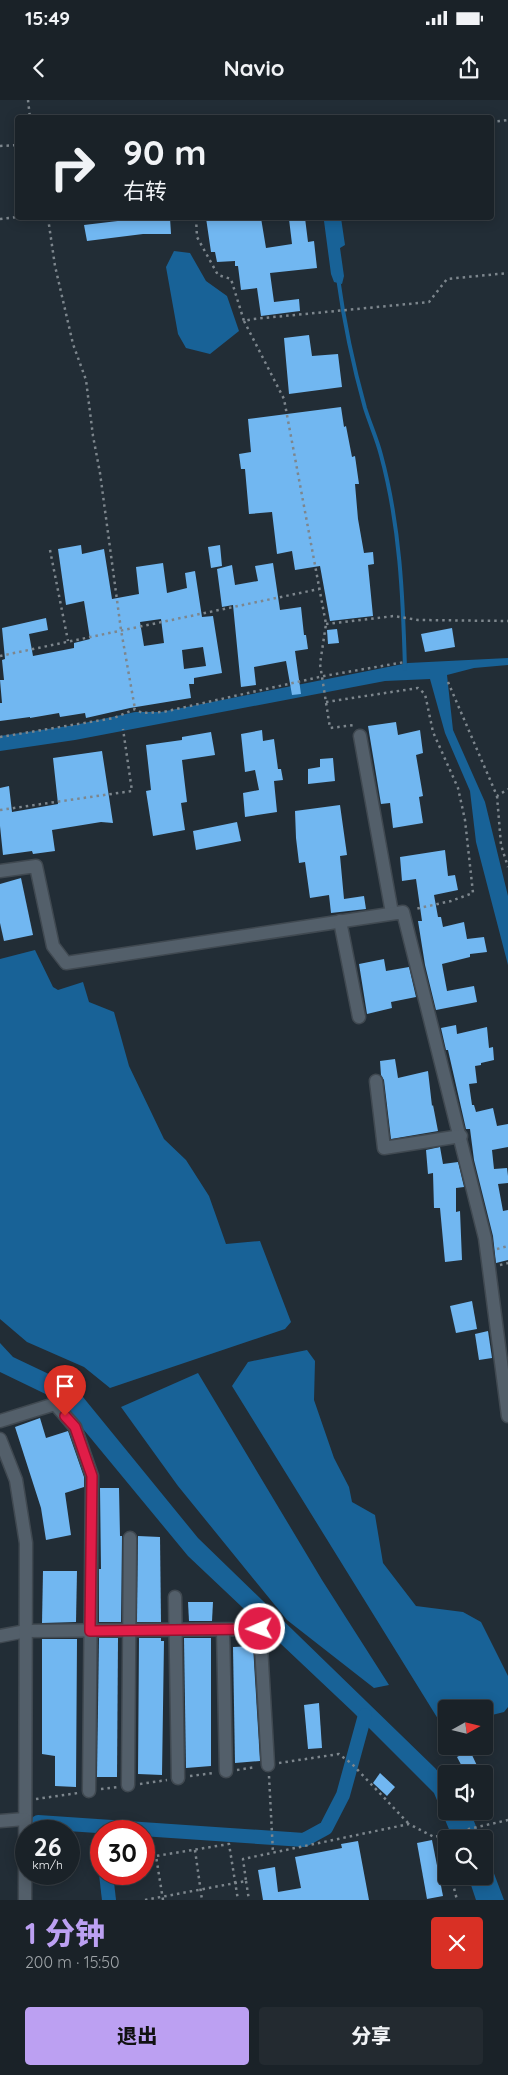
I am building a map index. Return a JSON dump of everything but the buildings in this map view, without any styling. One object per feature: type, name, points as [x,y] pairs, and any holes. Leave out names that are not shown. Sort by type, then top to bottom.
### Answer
[{"type":"street","points":[[360,736],[398,913],[461,1136],[486,1238],[505,1369],[508,1416]]},
{"type":"street","points":[[0,871],[36,866],[53,946],[66,963],[398,913]]},
{"type":"street","points":[[340,921],[359,1017]]},
{"type":"street","points":[[376,1081],[384,1148],[461,1136]]},
{"type":"street","points":[[0,1421],[55,1404],[75,1427],[92,1476],[89,1791]]},
{"type":"street","points":[[0,1438],[16,1480],[26,1543],[25,1900]]},
{"type":"street","points":[[128,1786],[130,1538]]},
{"type":"street","points":[[175,1597],[178,1778]]},
{"type":"street","points":[[0,1636],[26,1631],[260,1629],[268,1765]]},
{"type":"street","points":[[223,1630],[226,1771]]},
{"type":"street","points":[[0,1821],[25,1819]]},
{"type":"path","points":[[28,100],[30,115]]},
{"type":"path","points":[[494,122],[508,120]]},
{"type":"path","points":[[0,146],[15,145]]},
{"type":"path","points":[[0,219],[15,217]]},
{"type":"path","points":[[48,220],[55,266],[73,344],[86,380],[93,436],[102,481],[121,630],[135,709]]},
{"type":"path","points":[[196,220],[197,237],[218,275],[231,279],[244,322],[284,399],[326,624],[320,664],[330,728],[358,724],[360,736]]},
{"type":"path","points":[[244,322],[253,319],[429,302],[447,279],[508,273]]},
{"type":"path","points":[[50,550],[68,641]]},
{"type":"path","points":[[0,656],[319,589]]},
{"type":"path","points":[[326,624],[394,616],[418,620],[508,621]]},
{"type":"path","points":[[135,709],[142,713],[163,712],[322,676],[405,662]]},
{"type":"path","points":[[448,682],[497,796],[501,845],[508,867]]},
{"type":"path","points":[[326,702],[418,688],[425,694],[432,732],[458,788],[465,820],[473,893],[451,901],[398,913]]},
{"type":"path","points":[[0,737],[114,718],[135,709]]},
{"type":"path","points":[[0,810],[132,791],[123,729]]},
{"type":"path","points":[[497,796],[508,789]]},
{"type":"path","points":[[268,1765],[273,1853]]},
{"type":"path","points":[[465,1830],[508,1820]]},
{"type":"path","points":[[249,1900],[243,1859],[409,1824],[434,1837],[438,1836]]},
{"type":"path","points":[[163,1898],[156,1856],[229,1844],[238,1900]]},
{"type":"path","points":[[195,1850],[202,1900]]},
{"type":"path","points":[[145,1900],[246,1881]]},
{"type":"path","points":[[453,1885],[457,1900]]},
{"type":"water","points":[[341,220],[345,245],[340,248],[344,276],[342,284],[334,282],[331,274],[324,221]]},
{"type":"water","points":[[174,251],[190,253],[206,281],[227,296],[239,331],[210,354],[186,348],[178,334],[166,267]]},
{"type":"water","points":[[508,658],[508,665],[474,668],[447,675],[453,730],[485,802],[508,896],[508,965],[476,842],[470,791],[445,733],[430,679],[385,681],[75,740],[0,751],[0,736],[75,725],[135,712],[161,712],[408,663]]},
{"type":"water","points":[[35,950],[53,987],[58,990],[83,982],[89,1002],[114,1012],[129,1066],[164,1139],[186,1160],[209,1196],[226,1244],[260,1241],[291,1322],[285,1329],[110,1388],[84,1367],[27,1342],[0,1319],[0,959]]},
{"type":"water","points":[[0,1343],[13,1357],[74,1386],[198,1538],[435,1768],[438,1772],[438,1803],[434,1793],[353,1712],[188,1556],[60,1401],[0,1372]]},
{"type":"water","points":[[307,1350],[315,1361],[314,1400],[334,1458],[349,1487],[352,1502],[375,1515],[383,1563],[416,1606],[463,1612],[481,1622],[508,1676],[508,1707],[504,1712],[493,1715],[493,1700],[438,1700],[438,1719],[232,1386],[248,1362]]},
{"type":"water","points":[[198,1373],[322,1580],[389,1685],[374,1688],[287,1620],[178,1486],[121,1407]]},
{"type":"water","points":[[445,1820],[474,1820],[477,1830],[449,1830]]},
{"type":"water","points":[[493,1871],[504,1900],[476,1900],[471,1885],[493,1885]]},
{"type":"waterway","points":[[338,278],[357,376],[365,408],[378,443],[392,508],[402,588],[405,669]]},
{"type":"waterway","points":[[80,1825],[304,1840],[326,1828],[343,1795],[365,1715]]},
{"type":"waterway","points":[[107,1885],[109,1900]]},
{"type":"route","points":[[65,1416],[75,1427],[92,1476],[90,1631],[260,1629]]}]
